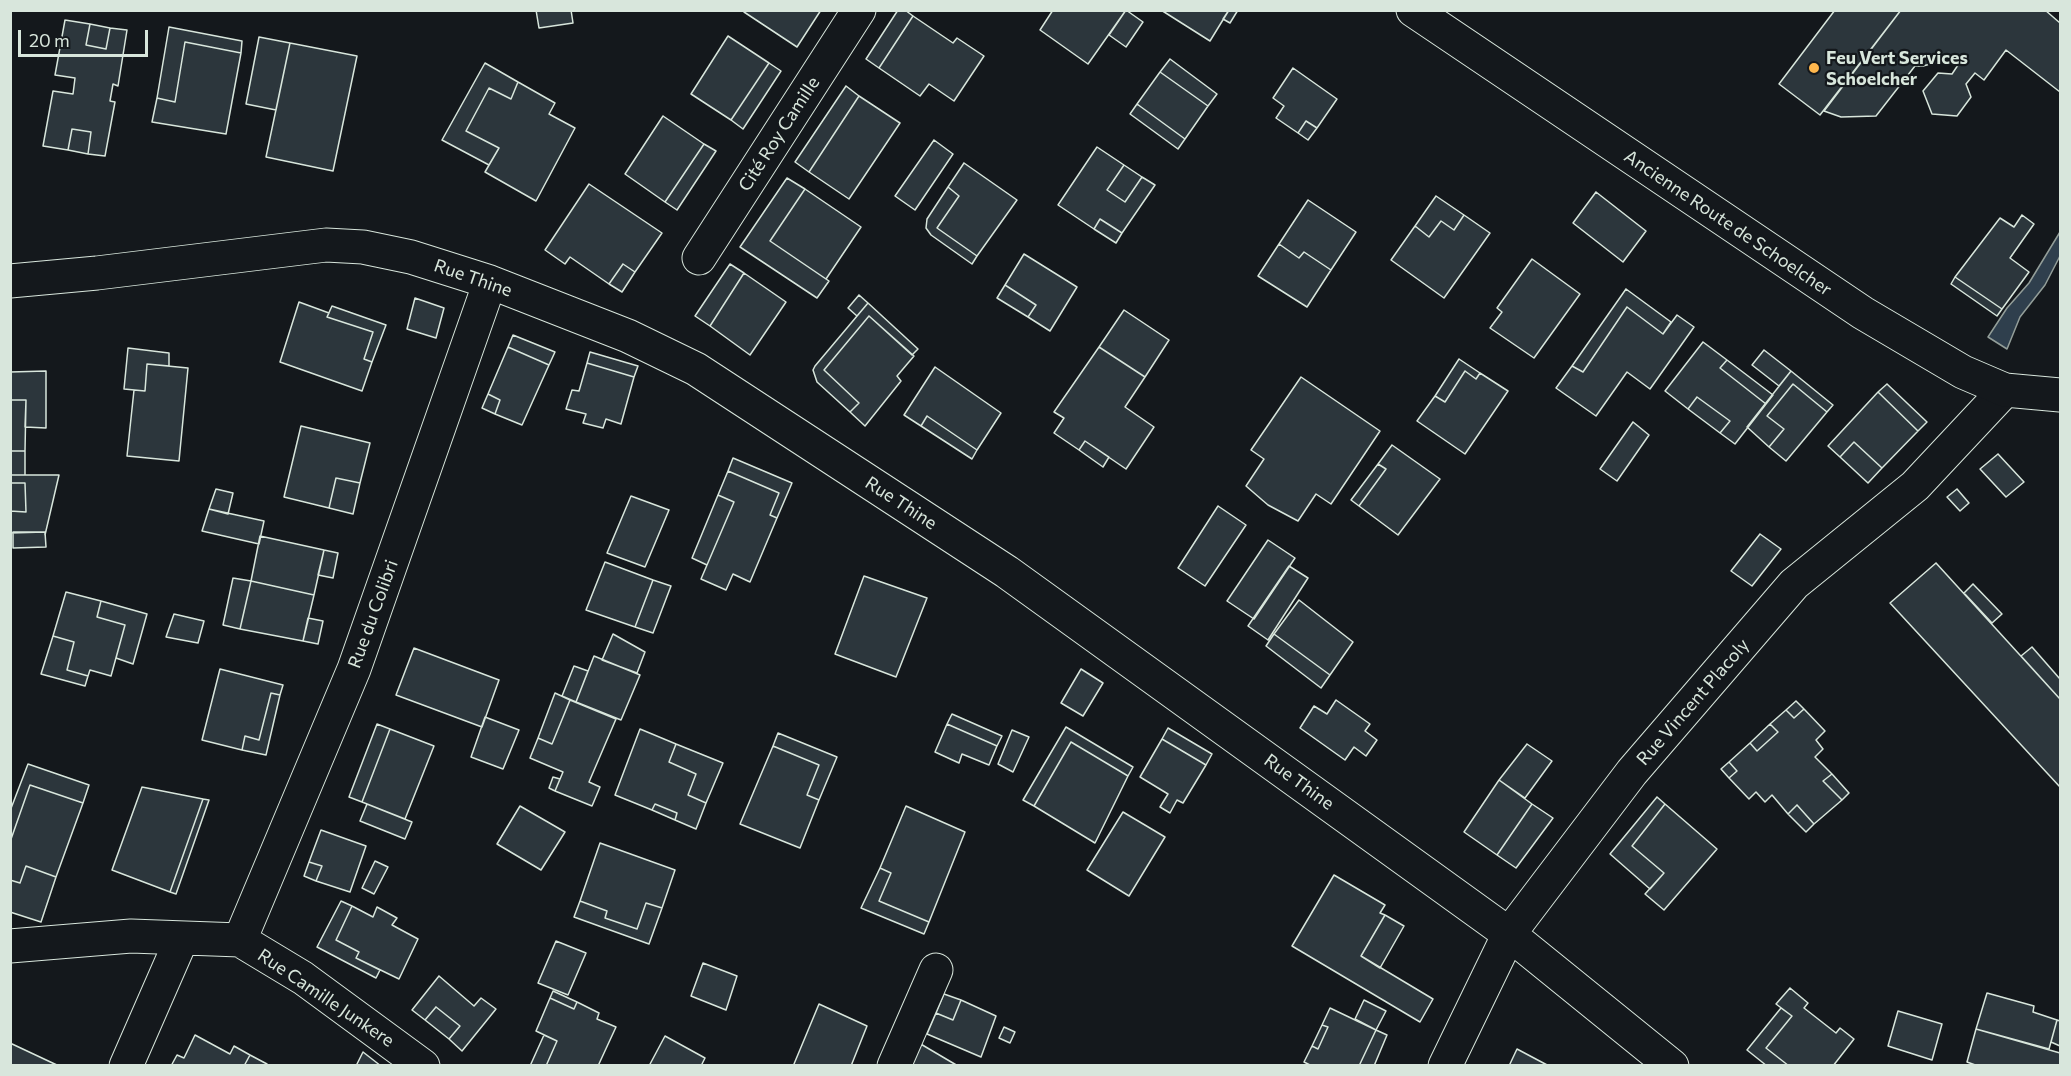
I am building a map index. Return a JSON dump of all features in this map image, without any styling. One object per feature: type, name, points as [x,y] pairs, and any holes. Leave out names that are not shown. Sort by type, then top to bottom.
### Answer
[{"type":"street","name":"Cité Roy Camille","points":[[699,258],[859,10]]},
{"type":"street","name":"Ancienne Route de Schoelcher","points":[[1413,10],[1863,313],[1963,372],[2005,390],[2061,395]]},
{"type":"street","name":"Rue Thine","points":[[10,281],[97,273],[326,245],[363,247],[411,257],[490,282],[628,336],[696,369],[1007,572],[1509,934],[1672,1065]]},
{"type":"street","name":"Rue du Colibri","points":[[240,940],[354,669],[490,282]]},
{"type":"street","name":"Rue Vincent Placoly","points":[[1445,1065],[1509,934],[1632,772],[1794,584],[1916,486],[2005,390]]},
{"type":"street","name":"Rue Camille Junkere","points":[[10,946],[131,936],[240,940],[303,978],[423,1065]]},
{"type":"street","points":[[126,1065],[182,938]]},
{"type":"street","points":[[894,1065],[936,970]]},
{"type":"water","points":[[2060,232],[2060,256],[2045,285],[2020,317],[2007,349],[1988,337],[2007,308],[2029,283]]},
{"type":"building","points":[[536,10],[571,10],[573,23],[539,28]]},
{"type":"building","points":[[746,10],[821,10],[797,47],[744,12]]},
{"type":"building","points":[[898,10],[905,10],[913,16],[879,68],[866,59]]},
{"type":"building","points":[[1053,10],[1126,10],[1088,64],[1040,30]]},
{"type":"building","points":[[1126,10],[1143,22],[1126,47],[1109,35]]},
{"type":"building","points":[[1161,10],[1229,10],[1210,41]]},
{"type":"building","points":[[1229,10],[1238,10],[1230,23],[1223,19]]},
{"type":"building","points":[[1835,10],[1901,10],[1820,115],[1779,84]]},
{"type":"building","points":[[1901,10],[2045,10],[2060,23],[2060,92],[2006,50],[1984,80],[1975,73],[1966,84],[1971,97],[1957,116],[1932,114],[1923,91],[1938,73],[1952,74],[1958,65],[1949,59],[1915,66],[1876,116],[1841,117],[1824,111]]},
{"type":"building","points":[[913,16],[953,43],[957,38],[984,56],[954,101],[929,84],[920,96],[879,68]]},
{"type":"building","points":[[65,20],[90,24],[86,45],[106,49],[110,28],[127,30],[118,86],[113,84],[110,101],[115,102],[105,156],[88,154],[91,132],[72,129],[68,150],[43,146],[53,91],[73,94],[75,78],[55,75]]},
{"type":"building","points":[[90,24],[110,28],[106,49],[86,45]]},
{"type":"building","points":[[169,27],[242,41],[241,53],[185,42],[175,102],[157,98]]},
{"type":"building","points":[[728,36],[769,63],[731,120],[691,94]]},
{"type":"building","points":[[259,37],[290,43],[276,110],[246,104]]},
{"type":"building","points":[[185,42],[241,53],[226,134],[152,122],[157,98],[175,102]]},
{"type":"building","points":[[290,43],[357,56],[333,171],[266,157]]},
{"type":"building","points":[[1170,59],[1217,94],[1208,106],[1160,72]]},
{"type":"building","points":[[485,63],[518,82],[511,99],[489,88],[466,131],[499,148],[489,165],[442,140]]},
{"type":"building","points":[[769,63],[781,71],[743,129],[731,120]]},
{"type":"building","points":[[1293,68],[1337,99],[1317,128],[1306,121],[1298,133],[1276,118],[1284,106],[1273,98]]},
{"type":"building","points":[[1160,72],[1208,106],[1185,139],[1137,104]]},
{"type":"building","points":[[518,82],[555,103],[549,114],[575,128],[536,201],[485,172],[499,148],[466,131],[489,88],[511,99]]},
{"type":"building","points":[[846,86],[859,96],[809,172],[795,162]]},
{"type":"building","points":[[859,96],[900,123],[849,199],[809,172]]},
{"type":"building","points":[[1137,104],[1185,139],[1178,149],[1130,114]]},
{"type":"building","points":[[663,116],[704,144],[665,202],[625,174]]},
{"type":"building","points":[[1306,121],[1317,128],[1308,140],[1298,133]]},
{"type":"building","points":[[72,129],[91,132],[88,154],[68,150]]},
{"type":"building","points":[[934,140],[953,154],[915,210],[895,196]]},
{"type":"building","points":[[704,144],[716,151],[677,210],[665,202]]},
{"type":"building","points":[[1097,147],[1124,165],[1107,190],[1125,202],[1142,177],[1155,185],[1122,233],[1100,219],[1094,229],[1058,205]]},
{"type":"building","points":[[964,163],[1017,200],[977,256],[937,228],[959,196],[948,187]]},
{"type":"building","points":[[1124,165],[1142,177],[1125,202],[1107,190]]},
{"type":"building","points":[[787,178],[805,189],[770,241],[829,281],[817,298],[740,247]]},
{"type":"building","points":[[589,184],[662,233],[635,272],[623,264],[609,284],[570,257],[565,264],[545,250]]},
{"type":"building","points":[[948,187],[959,196],[937,228],[977,256],[972,264],[931,235],[926,228],[927,219]]},
{"type":"building","points":[[805,189],[861,227],[826,279],[770,241]]},
{"type":"building","points":[[1596,192],[1646,231],[1623,262],[1573,223]]},
{"type":"building","points":[[1436,196],[1464,215],[1454,230],[1441,221],[1429,237],[1415,226]]},
{"type":"building","points":[[1308,200],[1356,232],[1331,270],[1304,252],[1299,258],[1279,244]]},
{"type":"building","points":[[1464,215],[1490,233],[1444,298],[1391,260],[1415,226],[1429,237],[1441,221],[1454,230]]},
{"type":"building","points":[[2022,215],[2034,224],[2010,258],[2029,272],[2002,309],[1955,277],[2000,218],[2014,227]]},
{"type":"building","points":[[1100,219],[1122,233],[1116,243],[1094,229]]},
{"type":"building","points":[[1279,244],[1299,258],[1304,252],[1331,270],[1307,307],[1258,276]]},
{"type":"building","points":[[1024,254],[1077,287],[1050,331],[1028,317],[1036,305],[1005,285]]},
{"type":"building","points":[[1532,259],[1580,294],[1534,358],[1490,328],[1502,312],[1497,308]]},
{"type":"building","points":[[623,264],[635,272],[622,292],[609,284]]},
{"type":"building","points":[[730,264],[744,273],[710,326],[695,316]]},
{"type":"building","points":[[744,273],[786,302],[750,355],[710,326]]},
{"type":"building","points":[[1955,277],[2002,309],[1997,316],[1951,284]]},
{"type":"building","points":[[1005,285],[1036,305],[1028,317],[997,298]]},
{"type":"building","points":[[1626,289],[1671,322],[1663,334],[1627,307],[1583,372],[1572,366]]},
{"type":"building","points":[[859,295],[868,303],[857,316],[848,308]]},
{"type":"building","points":[[415,298],[444,308],[436,338],[407,329]]},
{"type":"building","points":[[299,302],[329,313],[327,317],[373,332],[364,359],[372,362],[362,391],[280,362]]},
{"type":"building","points":[[868,303],[918,349],[912,355],[869,316],[824,370],[859,403],[850,412],[817,382],[813,370]]},
{"type":"building","points":[[332,306],[386,325],[372,362],[364,359],[373,332],[327,317]]},
{"type":"building","points":[[1627,307],[1663,334],[1677,315],[1694,327],[1650,389],[1627,372],[1596,416],[1556,388],[1572,366],[1583,372]]},
{"type":"building","points":[[1124,310],[1169,340],[1145,377],[1099,347]]},
{"type":"building","points":[[869,316],[914,356],[897,376],[901,381],[865,426],[850,412],[859,403],[824,370]]},
{"type":"building","points":[[513,335],[555,352],[549,365],[508,347]]},
{"type":"building","points":[[1703,342],[1727,360],[1720,368],[1766,404],[1735,444],[1720,433],[1730,421],[1697,397],[1688,409],[1665,391]]},
{"type":"building","points":[[508,347],[549,365],[522,425],[495,414],[500,400],[488,394]]},
{"type":"building","points":[[1099,347],[1145,377],[1125,407],[1154,427],[1126,469],[1085,441],[1079,450],[1054,433],[1064,418],[1054,412]]},
{"type":"building","points":[[128,348],[169,353],[169,366],[147,364],[145,391],[124,389]]},
{"type":"building","points":[[1764,350],[1791,371],[1779,386],[1752,365]]},
{"type":"building","points":[[590,352],[638,366],[634,377],[587,363]]},
{"type":"building","points":[[1459,359],[1480,373],[1476,379],[1465,371],[1445,402],[1435,396]]},
{"type":"building","points":[[1727,360],[1773,395],[1766,404],[1720,368]]},
{"type":"building","points":[[587,363],[634,377],[621,424],[606,419],[603,428],[583,423],[586,414],[566,409],[572,390],[579,391]]},
{"type":"building","points":[[147,364],[188,368],[179,461],[127,456],[134,390],[145,391]]},
{"type":"building","points":[[935,367],[1001,413],[977,450],[927,416],[921,426],[904,415]]},
{"type":"building","points":[[46,371],[46,428],[25,427],[26,400],[10,400],[10,372]]},
{"type":"building","points":[[1465,371],[1476,379],[1480,373],[1508,391],[1465,454],[1417,421],[1435,396],[1445,402]]},
{"type":"building","points":[[1791,371],[1833,405],[1827,412],[1793,384],[1767,416],[1784,429],[1769,447],[1747,427]]},
{"type":"building","points":[[1301,377],[1380,431],[1331,504],[1316,494],[1298,521],[1268,505],[1246,486],[1264,459],[1251,450]]},
{"type":"building","points":[[1793,384],[1827,412],[1786,461],[1769,447],[1784,429],[1767,416]]},
{"type":"building","points":[[1887,384],[1927,422],[1918,431],[1878,392]]},
{"type":"building","points":[[1878,392],[1918,431],[1882,468],[1854,442],[1840,457],[1828,446]]},
{"type":"building","points":[[488,394],[500,400],[495,414],[482,408]]},
{"type":"building","points":[[1697,397],[1730,421],[1720,433],[1688,409]]},
{"type":"building","points":[[10,400],[26,400],[25,451],[10,451]]},
{"type":"building","points":[[927,416],[977,450],[972,459],[921,426]]},
{"type":"building","points":[[1633,422],[1649,435],[1617,481],[1600,469]]},
{"type":"building","points":[[301,426],[370,443],[360,483],[336,478],[329,508],[284,497]]},
{"type":"building","points":[[1085,441],[1109,457],[1103,467],[1079,450]]},
{"type":"building","points":[[1854,442],[1882,468],[1868,483],[1840,457]]},
{"type":"building","points":[[1392,445],[1440,479],[1398,535],[1359,506],[1386,469],[1378,464]]},
{"type":"building","points":[[10,451],[25,451],[25,475],[10,475]]},
{"type":"building","points":[[1998,454],[2024,482],[2006,497],[1980,469]]},
{"type":"building","points":[[733,458],[792,483],[777,518],[770,515],[779,493],[728,471]]},
{"type":"building","points":[[1378,464],[1386,469],[1359,506],[1351,500]]},
{"type":"building","points":[[728,471],[779,493],[770,515],[777,518],[750,582],[733,574],[726,590],[701,579],[734,502],[718,495]]},
{"type":"building","points":[[10,475],[59,475],[45,535],[45,532],[10,533],[10,511],[26,512],[25,483],[10,483]]},
{"type":"building","points":[[336,478],[360,483],[353,514],[329,508]]},
{"type":"building","points":[[10,483],[25,483],[26,512],[10,511]]},
{"type":"building","points":[[216,489],[233,493],[228,514],[209,509]]},
{"type":"building","points":[[1957,489],[1969,503],[1960,511],[1947,497]]},
{"type":"building","points":[[718,495],[734,502],[707,565],[692,558]]},
{"type":"building","points":[[631,496],[669,510],[645,567],[607,553]]},
{"type":"building","points":[[1218,506],[1246,525],[1205,586],[1178,568]]},
{"type":"building","points":[[209,509],[264,521],[259,544],[202,531]]},
{"type":"building","points":[[13,532],[45,532],[46,547],[13,548]]},
{"type":"building","points":[[1760,534],[1781,549],[1752,586],[1731,571]]},
{"type":"building","points":[[260,536],[324,550],[314,595],[251,581]]},
{"type":"building","points":[[1268,540],[1295,558],[1254,619],[1227,601]]},
{"type":"building","points":[[324,550],[338,553],[333,578],[318,575]]},
{"type":"building","points":[[605,562],[653,580],[635,627],[586,610]]},
{"type":"building","points":[[1936,563],[2060,699],[2060,787],[1890,603]]},
{"type":"building","points":[[1289,566],[1308,578],[1268,640],[1248,626]]},
{"type":"building","points":[[864,576],[927,598],[896,677],[835,654]]},
{"type":"building","points":[[233,578],[251,581],[240,629],[223,625]]},
{"type":"building","points":[[653,580],[671,586],[653,633],[635,627]]},
{"type":"building","points":[[251,581],[314,595],[303,641],[240,629]]},
{"type":"building","points":[[1973,584],[2002,614],[1992,623],[1964,593]]},
{"type":"building","points":[[66,592],[101,601],[97,617],[125,625],[111,676],[90,670],[88,676],[67,670],[74,642],[53,636]]},
{"type":"building","points":[[1299,600],[1353,642],[1330,675],[1274,634]]},
{"type":"building","points":[[101,601],[147,614],[133,664],[116,658],[125,625],[97,617]]},
{"type":"building","points":[[174,614],[204,621],[198,643],[166,637]]},
{"type":"building","points":[[308,618],[323,621],[318,644],[303,641]]},
{"type":"building","points":[[613,634],[645,652],[637,673],[602,660]]},
{"type":"building","points":[[1274,634],[1330,675],[1321,688],[1266,646]]},
{"type":"building","points":[[53,636],[74,642],[67,670],[88,676],[85,686],[41,674]]},
{"type":"building","points":[[2032,647],[2060,679],[2060,699],[2021,656]]},
{"type":"building","points":[[414,648],[499,680],[482,727],[396,695]]},
{"type":"building","points":[[594,656],[640,675],[621,720],[576,702]]},
{"type":"building","points":[[574,666],[588,671],[576,702],[562,696]]},
{"type":"building","points":[[220,669],[283,685],[280,695],[271,693],[259,740],[245,736],[242,750],[202,740]]},
{"type":"building","points":[[1081,669],[1103,683],[1083,716],[1061,703]]},
{"type":"building","points":[[271,693],[280,695],[266,755],[242,750],[245,736],[259,740]]},
{"type":"building","points":[[555,693],[570,700],[552,744],[538,738]]},
{"type":"building","points":[[570,700],[616,719],[589,782],[600,787],[592,806],[555,791],[563,772],[530,758],[538,738],[552,744]]},
{"type":"building","points":[[1336,700],[1370,724],[1365,731],[1377,740],[1366,756],[1354,747],[1345,760],[1300,728],[1314,706],[1327,714]]},
{"type":"building","points":[[1796,701],[1804,709],[1794,718],[1786,710]]},
{"type":"building","points":[[1804,709],[1825,731],[1816,740],[1823,749],[1815,757],[1832,774],[1823,781],[1842,800],[1814,824],[1797,805],[1788,814],[1772,795],[1765,802],[1756,792],[1749,799],[1729,778],[1737,771],[1729,762],[1750,743],[1757,751],[1778,732],[1770,724],[1786,710],[1794,718]]},
{"type":"building","points":[[952,714],[1002,736],[997,746],[947,724]]},
{"type":"building","points":[[485,717],[519,730],[503,769],[471,757]]},
{"type":"building","points":[[377,724],[390,729],[362,802],[349,797]]},
{"type":"building","points":[[947,724],[997,746],[989,765],[962,754],[959,763],[935,752]]},
{"type":"building","points":[[1770,724],[1778,732],[1757,751],[1750,743]]},
{"type":"building","points":[[1066,727],[1133,767],[1128,776],[1071,742],[1034,806],[1023,800]]},
{"type":"building","points":[[1168,728],[1212,754],[1206,765],[1162,739]]},
{"type":"building","points":[[390,729],[434,746],[405,819],[362,802]]},
{"type":"building","points":[[640,729],[676,744],[669,762],[696,774],[688,795],[706,803],[696,829],[675,820],[677,813],[655,804],[652,810],[615,795]]},
{"type":"building","points":[[1012,730],[1029,737],[1013,772],[998,764]]},
{"type":"building","points":[[778,733],[837,757],[819,800],[807,795],[819,765],[773,746]]},
{"type":"building","points":[[1162,739],[1206,765],[1183,803],[1177,800],[1170,813],[1160,807],[1168,794],[1140,777]]},
{"type":"building","points":[[1071,742],[1128,776],[1095,843],[1034,806]]},
{"type":"building","points":[[676,744],[723,763],[706,803],[688,795],[696,774],[669,762]]},
{"type":"building","points":[[1527,744],[1552,761],[1525,798],[1499,780]]},
{"type":"building","points":[[773,746],[819,765],[807,795],[819,800],[800,848],[740,824]]},
{"type":"building","points":[[1729,762],[1737,771],[1729,778],[1721,769]]},
{"type":"building","points":[[28,764],[89,785],[83,803],[30,785],[10,842],[10,811]]},
{"type":"building","points":[[1832,774],[1849,793],[1842,800],[1823,781]]},
{"type":"building","points":[[553,777],[560,779],[555,791],[549,788]]},
{"type":"building","points":[[1499,780],[1532,804],[1497,855],[1464,832]]},
{"type":"building","points":[[30,785],[83,803],[56,877],[26,866],[20,883],[10,880],[10,842]]},
{"type":"building","points":[[142,787],[203,799],[170,892],[112,870]]},
{"type":"building","points":[[1657,797],[1665,804],[1632,846],[1664,873],[1650,889],[1610,854]]},
{"type":"building","points":[[203,799],[209,800],[176,894],[170,892]]},
{"type":"building","points":[[367,804],[412,822],[405,839],[360,821]]},
{"type":"building","points":[[655,804],[677,813],[675,820],[652,810]]},
{"type":"building","points":[[1532,804],[1553,818],[1516,868],[1497,855]]},
{"type":"building","points":[[1665,804],[1717,849],[1664,910],[1645,894],[1664,873],[1632,846]]},
{"type":"building","points":[[1797,805],[1814,824],[1806,832],[1788,814]]},
{"type":"building","points":[[520,806],[565,832],[541,870],[497,844]]},
{"type":"building","points":[[906,806],[965,832],[929,922],[879,901],[891,873],[880,868]]},
{"type":"building","points":[[1123,812],[1165,837],[1129,896],[1087,870]]},
{"type":"building","points":[[321,830],[366,846],[350,892],[316,881],[322,866],[309,862]]},
{"type":"building","points":[[600,843],[675,870],[662,908],[646,903],[637,929],[605,918],[607,911],[580,901]]},
{"type":"building","points":[[375,861],[388,867],[374,894],[362,888]]},
{"type":"building","points":[[309,862],[322,866],[316,881],[304,876]]},
{"type":"building","points":[[26,866],[56,877],[41,922],[10,912],[10,880],[20,883]]},
{"type":"building","points":[[880,868],[891,873],[879,901],[929,922],[924,934],[861,908]]},
{"type":"building","points":[[1334,875],[1385,905],[1380,913],[1385,915],[1361,956],[1433,999],[1420,1022],[1292,946]]},
{"type":"building","points":[[341,901],[352,906],[336,940],[359,952],[356,958],[380,970],[376,978],[317,947]]},
{"type":"building","points":[[580,901],[607,911],[605,918],[637,929],[646,903],[662,908],[649,944],[574,917]]},
{"type":"building","points":[[352,906],[373,917],[377,907],[397,918],[392,925],[418,939],[399,979],[356,958],[359,952],[336,940]]},
{"type":"building","points":[[1385,915],[1404,926],[1380,968],[1361,956]]},
{"type":"building","points":[[556,941],[586,953],[568,995],[538,983]]},
{"type":"building","points":[[703,963],[737,976],[726,1010],[691,996]]},
{"type":"building","points":[[439,976],[474,1006],[481,998],[496,1009],[462,1051],[449,1039],[460,1026],[436,1007],[425,1020],[412,1010]]},
{"type":"building","points":[[1790,988],[1808,1003],[1804,1008],[1836,1033],[1840,1028],[1854,1039],[1833,1066],[1789,1066],[1766,1048],[1792,1016],[1776,1004]]},
{"type":"building","points":[[553,991],[577,1002],[574,1009],[550,998]]},
{"type":"building","points":[[1987,993],[2034,1006],[2033,1012],[2057,1020],[2049,1049],[1976,1029]]},
{"type":"building","points":[[944,994],[961,1000],[953,1020],[936,1013]]},
{"type":"building","points":[[550,998],[574,1009],[577,1002],[599,1013],[597,1019],[616,1027],[598,1066],[546,1066],[557,1041],[536,1031]]},
{"type":"building","points":[[961,1000],[996,1016],[981,1057],[927,1034],[936,1013],[953,1020]]},
{"type":"building","points":[[1364,1000],[1386,1011],[1376,1030],[1355,1019]]},
{"type":"building","points":[[819,1004],[867,1026],[851,1066],[796,1066],[794,1064]]},
{"type":"building","points":[[436,1007],[460,1026],[449,1039],[425,1020]]},
{"type":"building","points":[[1330,1008],[1376,1030],[1359,1066],[1312,1066],[1304,1062],[1312,1046],[1318,1049],[1328,1027],[1322,1025]]},
{"type":"building","points":[[1781,1008],[1792,1016],[1766,1048],[1789,1066],[1767,1066],[1747,1050]]},
{"type":"building","points":[[1898,1011],[1942,1024],[1932,1060],[1888,1046]]},
{"type":"building","points":[[2057,1020],[2060,1021],[2060,1046],[2051,1042]]},
{"type":"building","points":[[1322,1025],[1328,1027],[1318,1049],[1312,1046]]},
{"type":"building","points":[[1004,1027],[1015,1032],[1010,1043],[999,1038]]},
{"type":"building","points":[[1976,1029],[2060,1053],[2060,1066],[1978,1066],[1967,1062]]},
{"type":"building","points":[[1376,1030],[1387,1035],[1374,1066],[1359,1066]]},
{"type":"building","points":[[195,1035],[230,1054],[234,1046],[250,1055],[244,1066],[171,1066],[177,1055],[184,1058]]},
{"type":"building","points":[[544,1035],[557,1041],[546,1066],[530,1066]]},
{"type":"building","points":[[665,1036],[705,1058],[701,1066],[649,1066]]},
{"type":"building","points":[[10,1043],[59,1066],[10,1066]]},
{"type":"building","points":[[919,1043],[958,1066],[908,1066]]},
{"type":"building","points":[[1517,1049],[1549,1066],[1509,1066]]},
{"type":"building","points":[[363,1052],[381,1066],[356,1066]]},
{"type":"building","points":[[250,1055],[267,1064],[266,1066],[244,1066]]},
{"type":"place","name":"Feu Vert Services Schoelcher","points":[[1814,68]]}]
